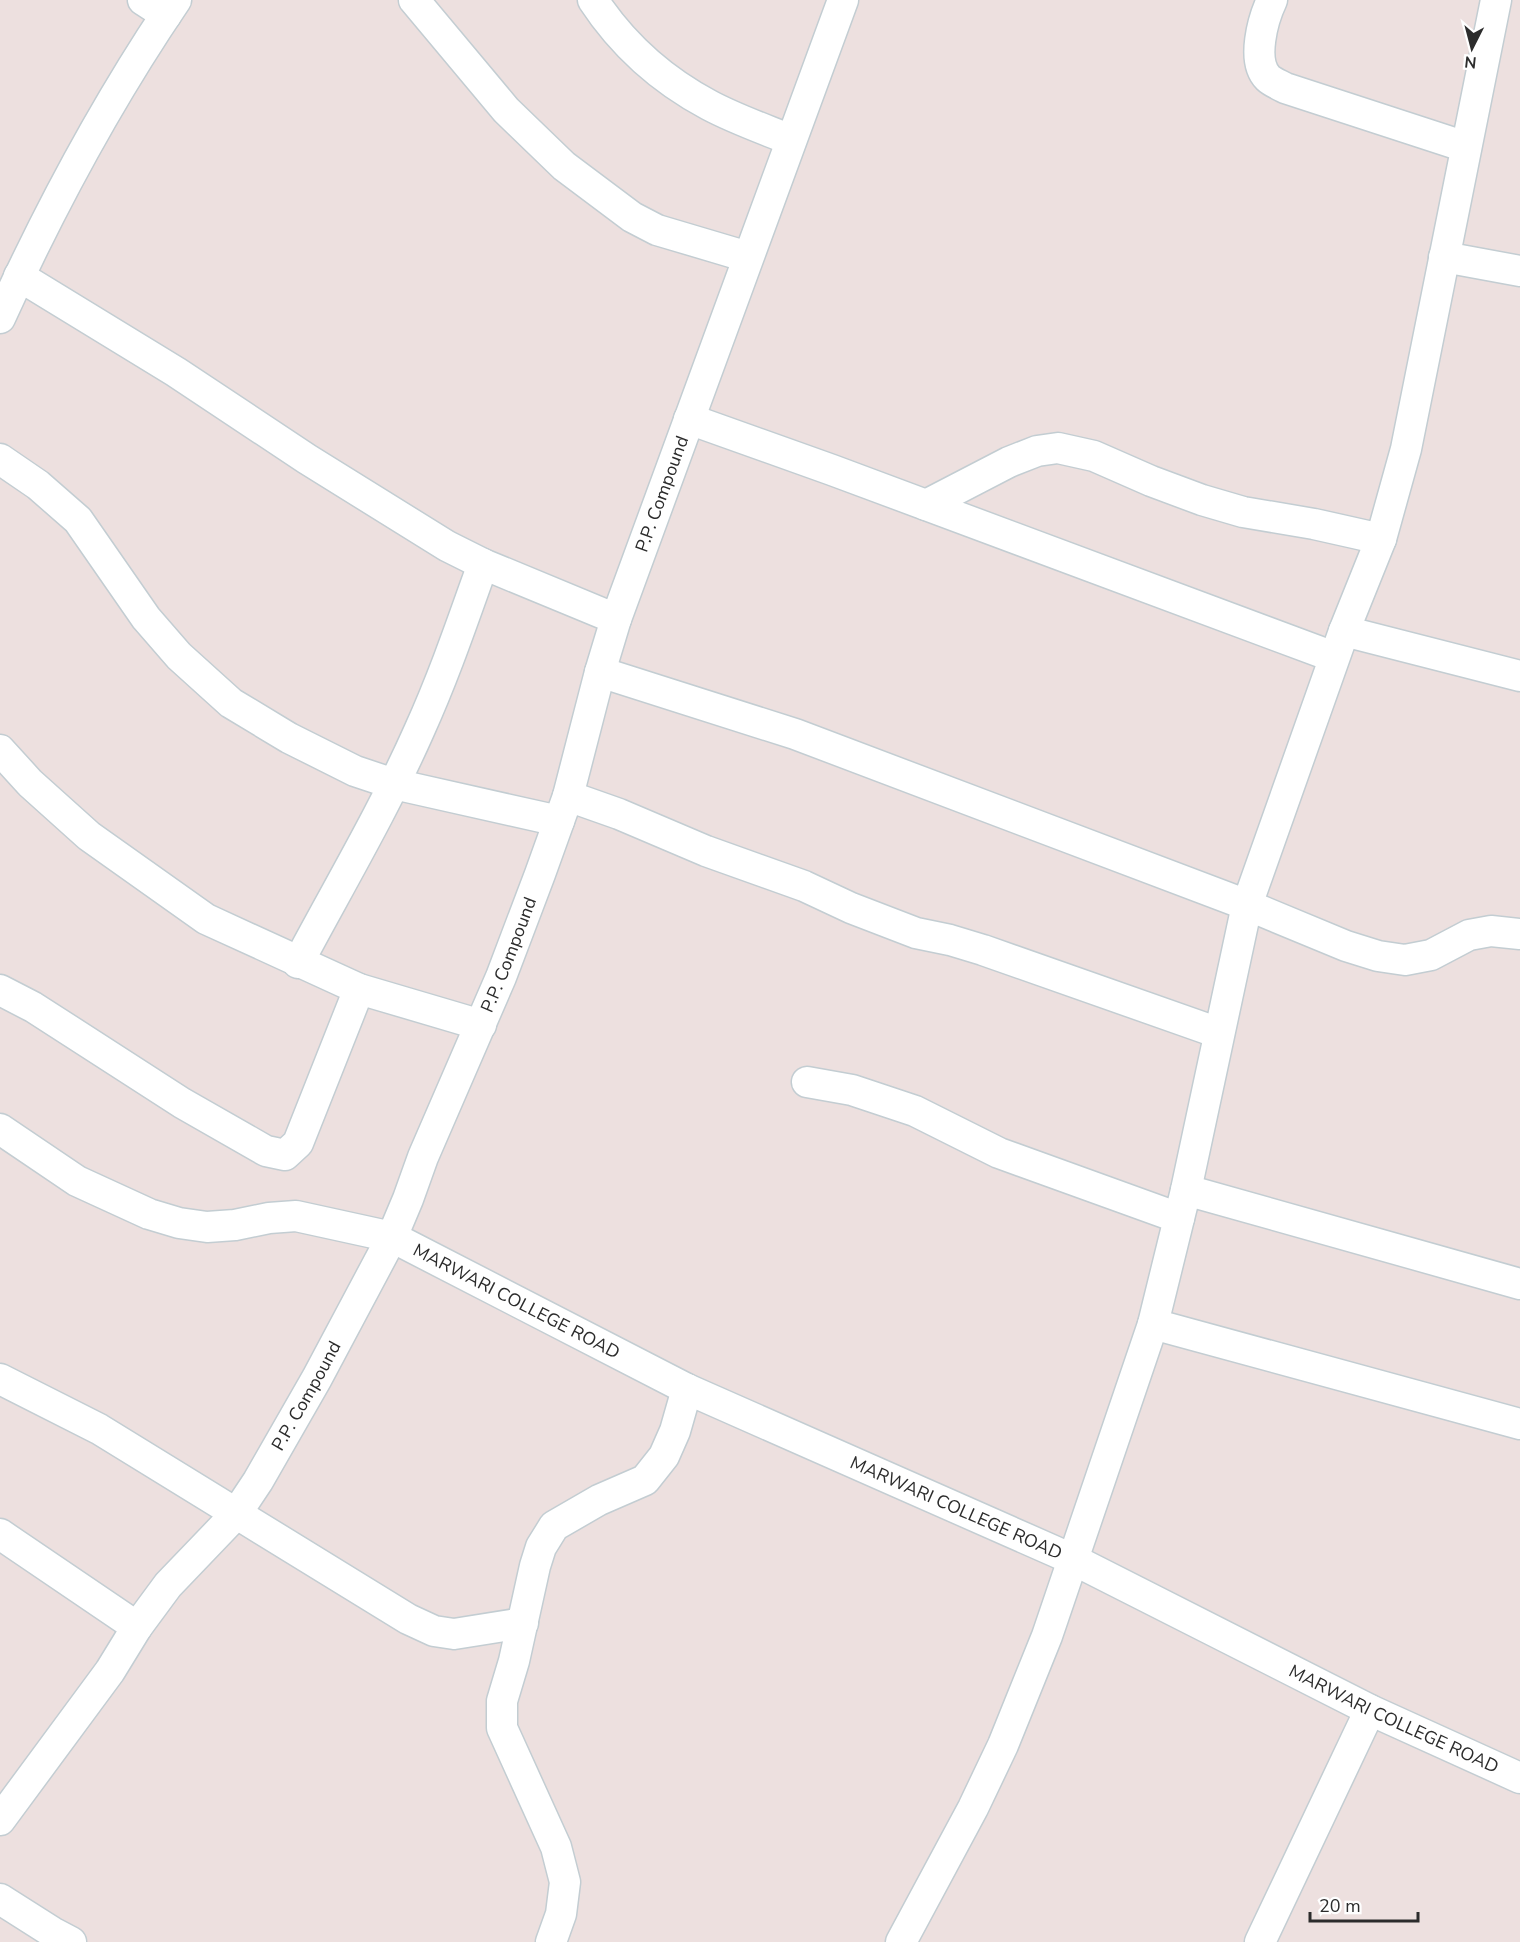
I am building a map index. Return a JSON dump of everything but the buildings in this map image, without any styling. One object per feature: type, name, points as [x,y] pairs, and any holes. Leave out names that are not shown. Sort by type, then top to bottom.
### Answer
[{"type":"street","points":[[414,0],[506,110],[564,166],[632,217],[657,230],[748,257]]},
{"type":"street","points":[[593,0],[617,34],[643,59],[672,81],[709,105],[790,140]]},
{"type":"street","name":"P.P. Compound","points":[[2,1813],[110,1671],[137,1627],[168,1585],[236,1514],[258,1481],[317,1378],[392,1237],[423,1157],[513,946],[563,809],[616,619],[843,0]]},
{"type":"street","points":[[1272,0],[1264,16],[1260,62],[1267,78],[1285,88],[1466,147]]},
{"type":"street","points":[[901,1942],[973,1808],[1003,1745],[1047,1636],[1153,1324],[1186,1190],[1247,905],[1339,644],[1381,539],[1406,449],[1496,0]]},
{"type":"street","points":[[0,318],[19,276],[162,5]]},
{"type":"street","points":[[1444,257],[1520,271]]},
{"type":"street","points":[[19,276],[176,372],[307,459],[447,546],[483,564],[616,619]]},
{"type":"street","points":[[689,419],[926,505],[1339,644],[1520,676]]},
{"type":"street","points":[[926,505],[1009,462],[1037,451],[1058,448],[1094,456],[1151,482],[1243,512],[1314,524],[1381,539]]},
{"type":"street","points":[[0,459],[38,485],[78,520],[146,618],[179,656],[231,703],[289,738],[355,771],[394,784],[563,809],[619,814],[706,851],[804,886],[851,908],[916,933],[983,950],[1219,1033]]},
{"type":"street","points":[[298,963],[394,784],[442,678],[483,564]]},
{"type":"street","points":[[600,672],[795,734],[1247,905],[1346,946],[1378,956],[1405,960],[1431,955],[1469,935],[1491,931],[1520,934]]},
{"type":"street","points":[[0,750],[30,783],[69,819],[206,919],[359,990],[481,1025]]},
{"type":"street","points":[[0,990],[33,1007],[182,1103],[266,1151],[285,1155],[298,1143],[359,990]]},
{"type":"street","points":[[807,1082],[852,1090],[915,1111],[999,1153],[1179,1218]]},
{"type":"street","name":"MARWARI COLLEGE ROAD","points":[[0,1129],[77,1181],[149,1214],[179,1223],[207,1227],[296,1216],[392,1237],[687,1389],[1072,1559],[1370,1710],[1520,1778]]},
{"type":"street","points":[[1186,1190],[1520,1284]]},
{"type":"street","points":[[1153,1324],[1520,1424]]},
{"type":"street","points":[[0,1379],[99,1429],[399,1614],[434,1631],[454,1634],[523,1623]]},
{"type":"street","points":[[551,1942],[561,1914],[565,1882],[556,1847],[502,1728],[502,1701],[523,1623],[535,1566],[541,1547],[554,1526],[599,1500],[645,1480],[664,1456],[675,1431],[687,1389]]},
{"type":"street","points":[[0,1534],[137,1627]]},
{"type":"street","points":[[1260,1942],[1370,1710]]},
{"type":"street","points":[[0,1899],[71,1942]]}]
